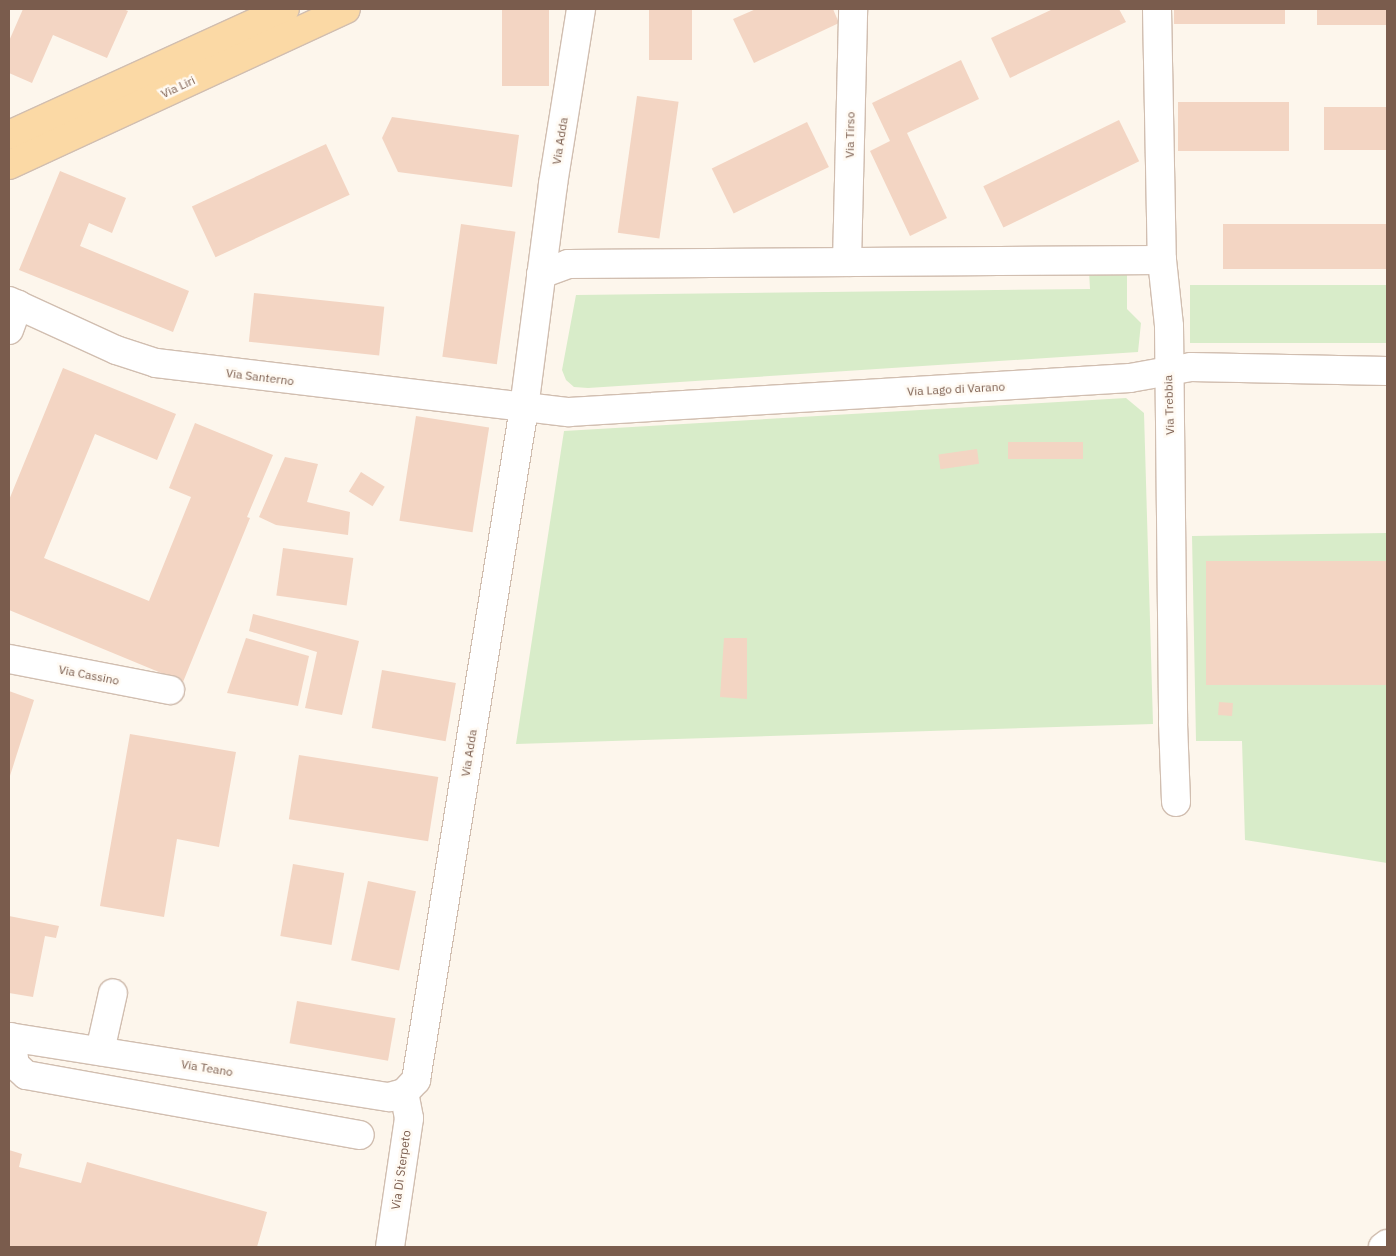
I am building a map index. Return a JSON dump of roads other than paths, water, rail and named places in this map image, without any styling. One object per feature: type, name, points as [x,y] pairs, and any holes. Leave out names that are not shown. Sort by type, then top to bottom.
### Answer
[{"type":"main road","points":[[9,135],[285,9]]},
{"type":"main road","name":"Via Liri","points":[[9,165],[346,9]]},
{"type":"street","name":"Via Adda","points":[[404,1093],[411,1088],[418,1072],[524,408],[541,274],[581,9]]},
{"type":"street","name":"Via Tirso","points":[[847,262],[852,9]]},
{"type":"street","name":"Via Trebbia","points":[[1157,9],[1162,260],[1169,326],[1173,722],[1176,802]]},
{"type":"street","points":[[541,274],[568,264],[1162,260]]},
{"type":"street","points":[[9,330],[13,303]]},
{"type":"street","name":"Via Santerno","points":[[13,303],[116,350],[156,363],[524,408]]},
{"type":"street","name":"Via Lago di Varano","points":[[524,408],[569,412],[1130,378],[1191,367],[1387,370]]},
{"type":"street","name":"Via Cassino","points":[[9,659],[170,690]]},
{"type":"street","points":[[100,1052],[113,993]]},
{"type":"street","points":[[10,1037],[15,1066],[26,1075],[360,1136]]},
{"type":"street","name":"Via Teano","points":[[10,1037],[389,1097],[404,1093]]},
{"type":"street","name":"Via Di Sterpeto","points":[[390,1247],[409,1118],[404,1093]]},
{"type":"street","points":[[1383,1247],[1387,1244]]}]
